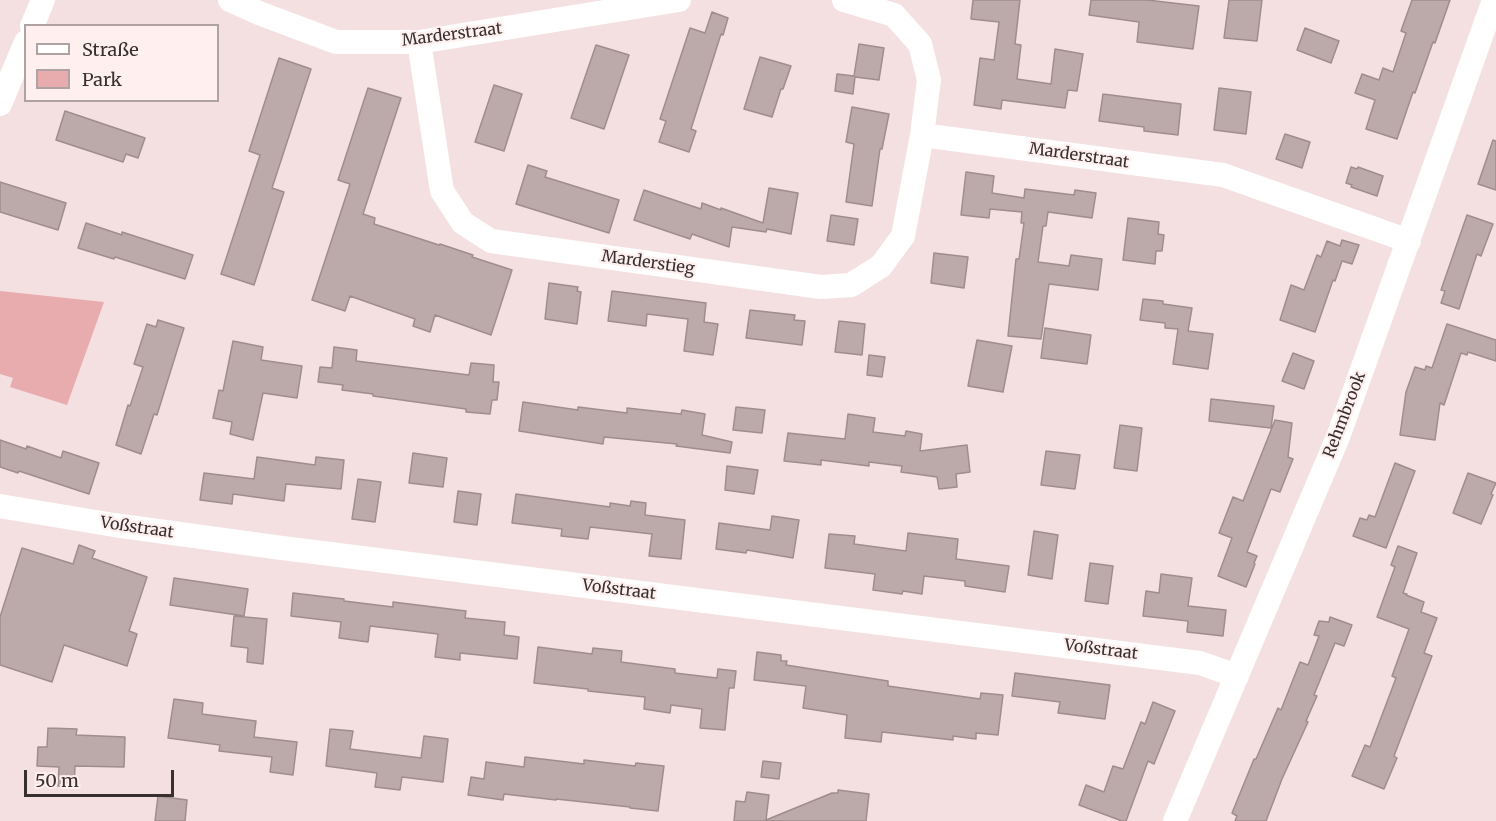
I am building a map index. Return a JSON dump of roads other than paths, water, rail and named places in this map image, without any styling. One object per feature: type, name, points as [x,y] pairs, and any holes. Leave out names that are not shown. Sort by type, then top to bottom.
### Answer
[{"type":"street","points":[[33,24],[43,0]]},
{"type":"street","name":"Marderstraat","points":[[230,0],[336,42],[419,42],[679,0]]},
{"type":"street","points":[[844,0],[894,15],[920,44],[928,80],[922,135]]},
{"type":"street","name":"Rehmbrook","points":[[1175,821],[1338,437],[1494,0]]},
{"type":"street","name":"Marderstieg","points":[[419,42],[442,191],[463,223],[491,241],[821,287],[851,285],[881,266],[903,236],[922,135]]},
{"type":"street","points":[[0,104],[24,47]]},
{"type":"street","name":"Marderstraat","points":[[922,135],[1223,174],[1409,241]]},
{"type":"street","name":"Voßstraat","points":[[0,506],[114,525],[282,548],[1200,663],[1237,676]]}]
